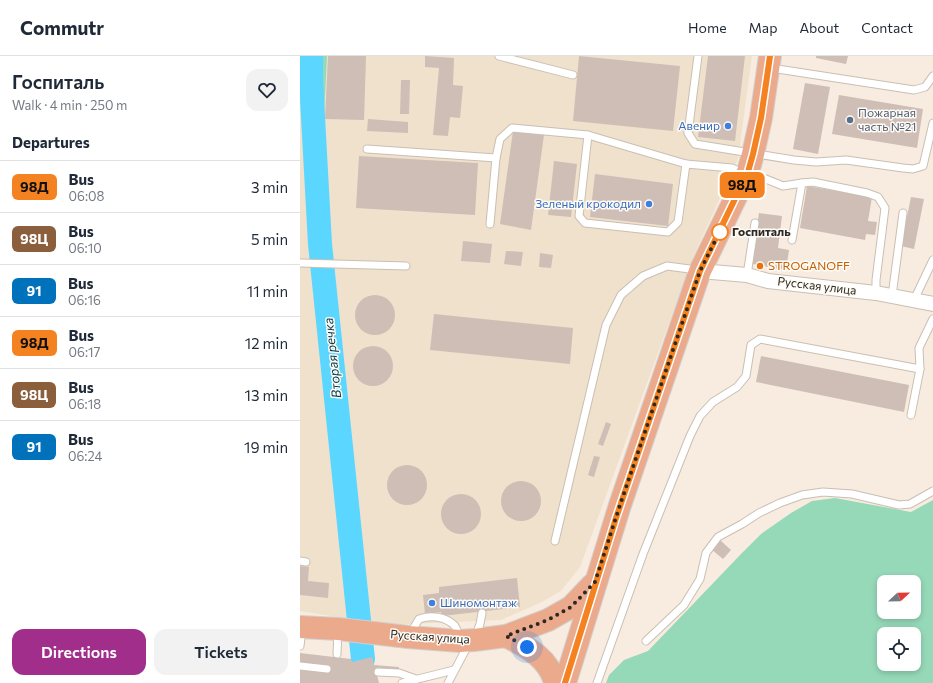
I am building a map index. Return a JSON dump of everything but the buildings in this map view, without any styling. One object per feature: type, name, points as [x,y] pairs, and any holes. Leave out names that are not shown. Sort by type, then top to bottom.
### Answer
[{"type":"main road","name":"Русская улица","points":[[301,633],[341,629],[408,637],[467,640],[506,636],[548,620],[571,607],[595,582],[700,271],[749,167],[761,118],[770,62]]},
{"type":"main road","points":[[565,683],[595,582]]},
{"type":"main road","points":[[506,636],[527,647],[544,661],[555,683]]},
{"type":"street","name":"Русская улица","points":[[700,271],[747,275],[768,281],[892,296],[933,304]]},
{"type":"lane","points":[[499,56],[573,75]]},
{"type":"lane","points":[[698,56],[688,133],[695,144],[749,167],[782,186],[813,182],[867,193],[878,197],[885,208],[876,280],[876,294]]},
{"type":"lane","points":[[770,62],[914,90],[925,88],[933,76]]},
{"type":"lane","points":[[490,224],[496,158],[500,139],[512,128],[588,135],[686,164],[732,168],[794,160],[816,162],[846,160],[913,168],[923,166],[933,123]]},
{"type":"lane","points":[[588,135],[579,216],[585,223],[668,232],[678,222],[686,164]]},
{"type":"lane","points":[[367,149],[496,158]]},
{"type":"lane","points":[[792,240],[802,184]]},
{"type":"lane","points":[[892,296],[903,213]]},
{"type":"lane","points":[[747,275],[755,223]]},
{"type":"lane","points":[[914,300],[933,260]]},
{"type":"lane","points":[[300,263],[406,266]]},
{"type":"lane","points":[[555,541],[606,325],[621,295],[643,276],[667,266],[700,271]]},
{"type":"lane","points":[[911,415],[920,369],[919,348],[933,319]]},
{"type":"lane","points":[[597,683],[643,554],[690,436],[700,416],[714,402],[737,387],[746,376],[751,345],[760,339],[920,369]]},
{"type":"lane","points":[[646,641],[684,605],[700,578],[706,553],[718,537],[759,513],[802,495],[823,492],[852,494],[899,505],[910,504],[933,490]]},
{"type":"lane","points":[[448,683],[467,647],[467,640],[480,624],[482,613]]},
{"type":"lane","points":[[337,654],[341,629]]},
{"type":"lane","points":[[300,666],[327,669]]},
{"type":"lane","points":[[402,683],[454,670]]},
{"type":"lane","points":[[378,672],[399,674],[416,679]]},
{"type":"shaded area","points":[[300,56],[752,56],[738,159],[693,257],[580,567],[561,591],[542,602],[501,620],[388,625],[300,611]]},
{"type":"green space","points":[[318,56],[327,56],[323,137],[318,133]]},
{"type":"green space","points":[[835,498],[911,512],[933,500],[933,683],[606,683],[609,675],[624,660],[648,651],[761,534],[791,513],[812,501]]},
{"type":"waterway","name":"Вторая речка","points":[[311,56],[320,244],[363,659]]},
{"type":"bus line","name":"98Д","points":[[565,683],[595,582],[700,271],[748,172],[761,118],[770,56]]},
{"type":"place","name":"Пожарная часть №21","points":[[850,120]]},
{"type":"place","name":"Авенир","points":[[728,126]]},
{"type":"place","name":"Зеленый крокодил","points":[[649,204]]},
{"type":"place","name":"Госпиталь","points":[[720,232]]},
{"type":"place","name":"STROGANOFF","points":[[760,266]]},
{"type":"place","name":"Шиномонтаж","points":[[432,603]]},
{"type":"route","points":[[527,647],[506,636],[548,620],[571,607],[595,582],[700,271],[721,229],[720,232]]}]
